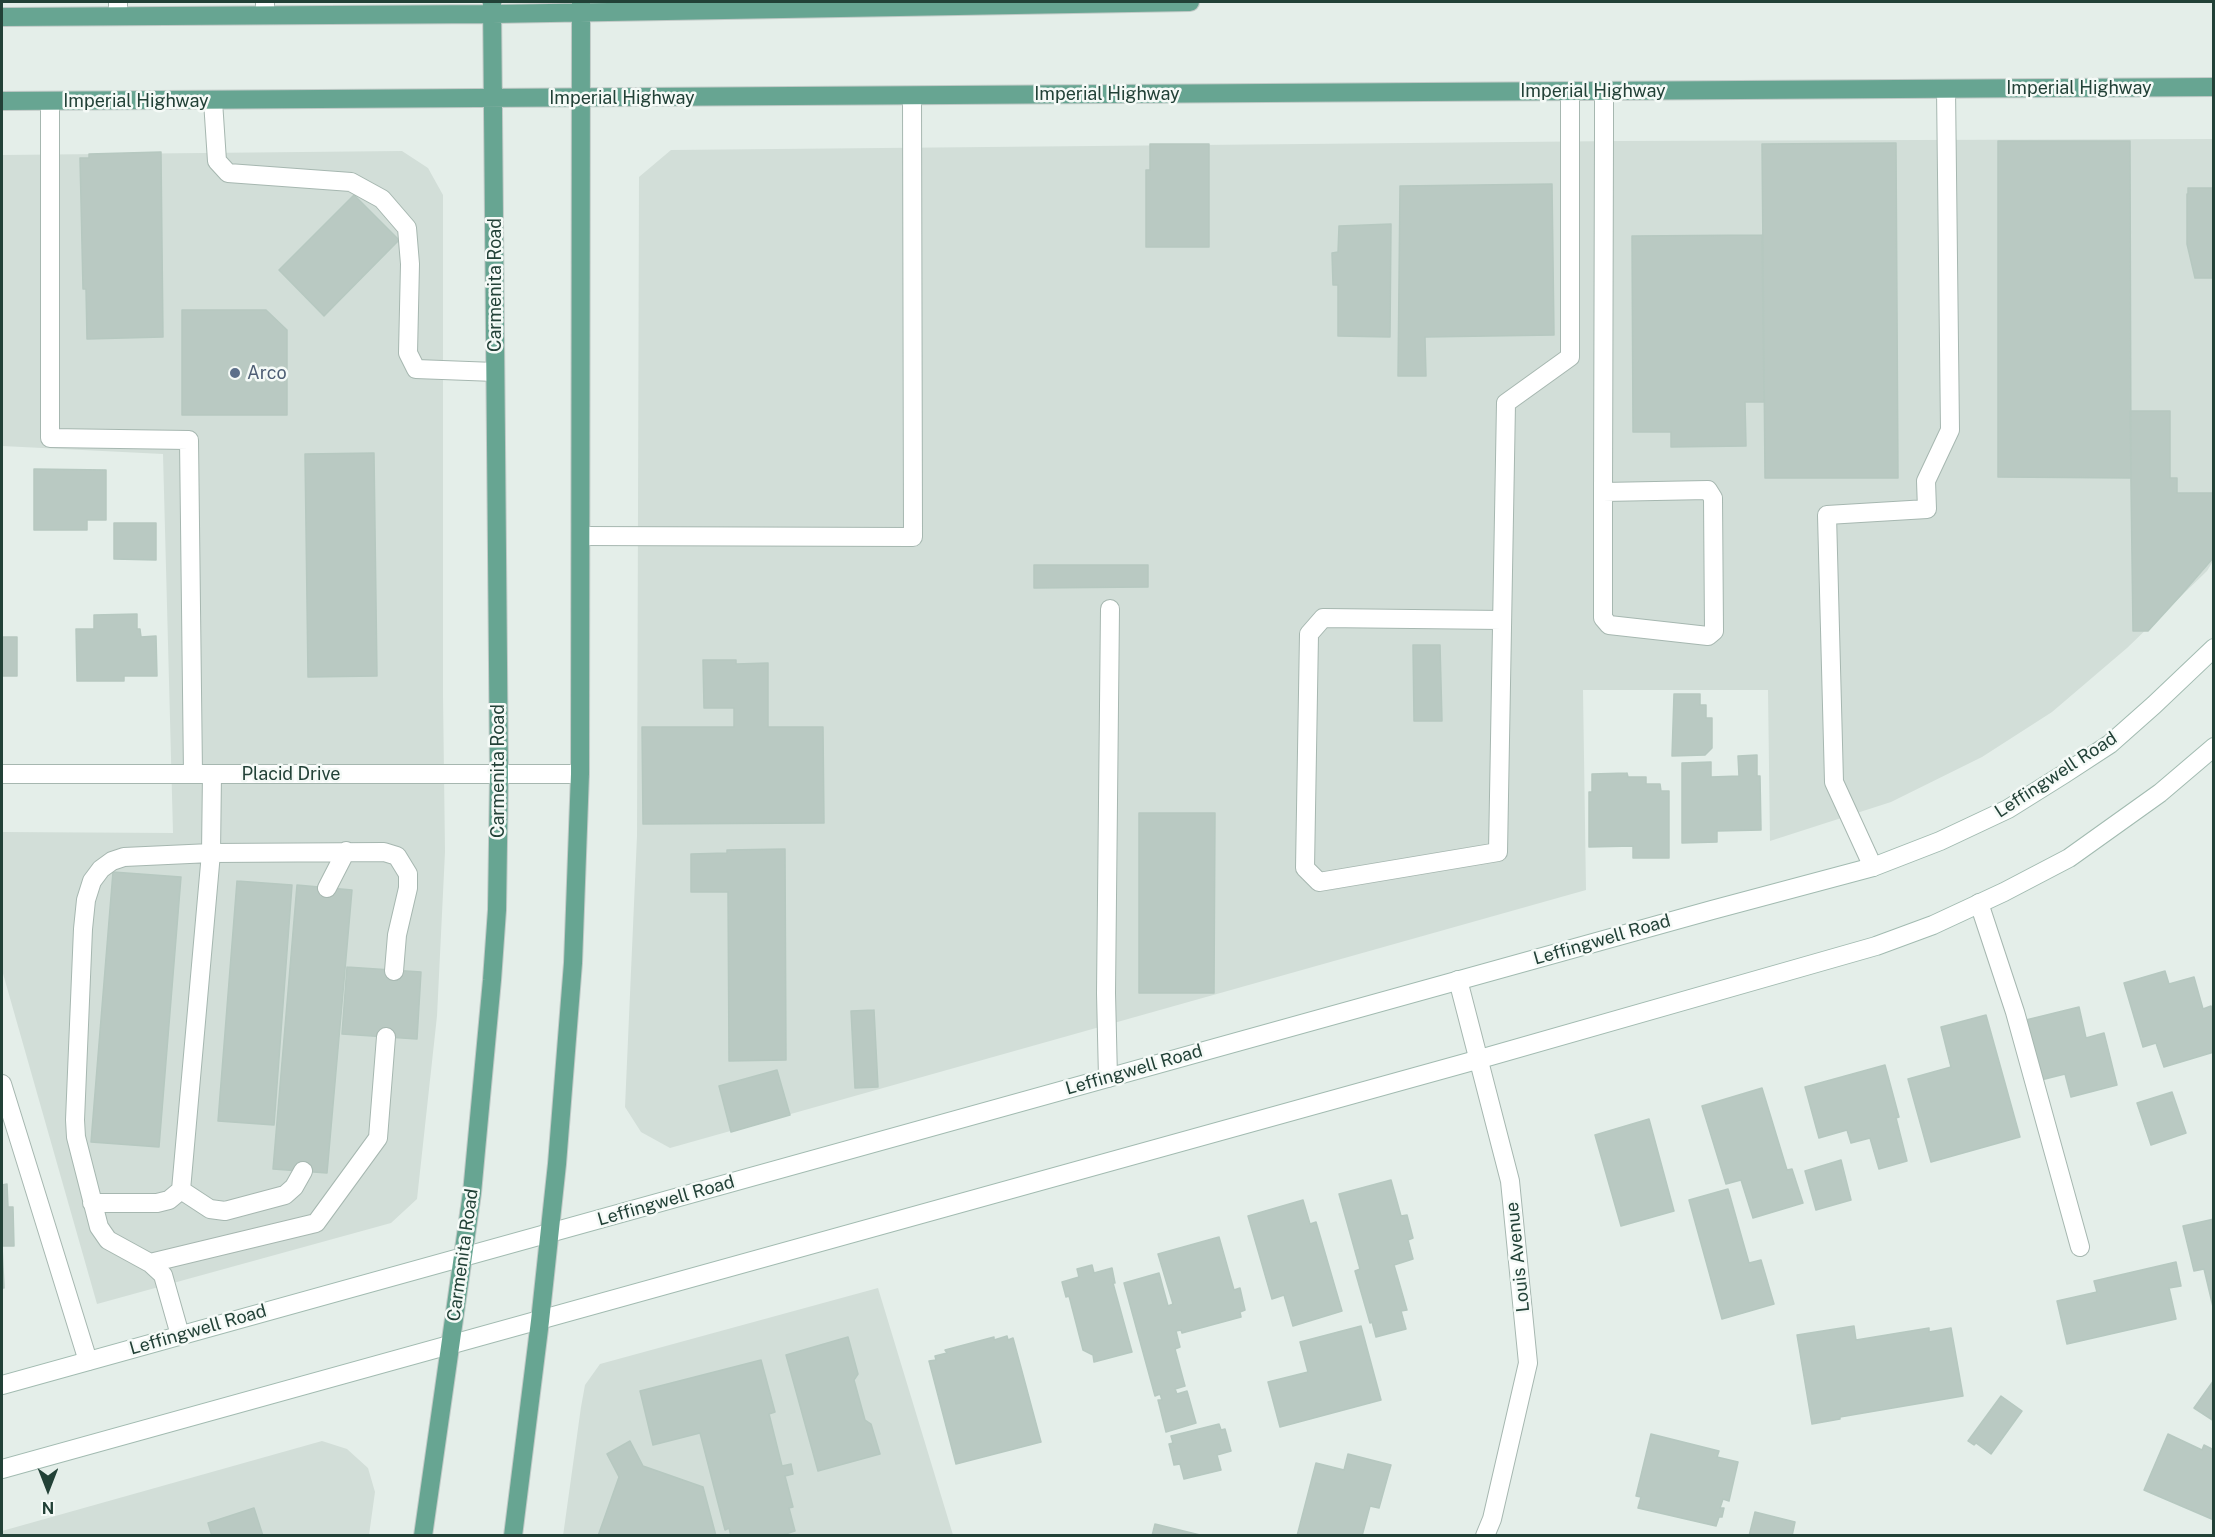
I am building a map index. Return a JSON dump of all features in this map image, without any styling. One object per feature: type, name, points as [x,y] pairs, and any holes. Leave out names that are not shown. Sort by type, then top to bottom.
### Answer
[{"type":"main road","points":[[2,17],[118,9],[1190,2]]},
{"type":"main road","points":[[513,1536],[557,1164],[573,963],[579,774],[581,536],[581,7]]},
{"type":"main road","name":"Carmenita Road","points":[[423,1536],[472,1193],[497,910],[499,774],[492,8]]},
{"type":"main road","name":"Imperial Highway","points":[[2,101],[2214,87]]},
{"type":"main road","points":[[1873,867],[1834,782],[1827,515],[1927,509],[1926,481],[1950,430],[1946,89]]},
{"type":"main road","points":[[1502,620],[1323,618],[1310,634],[1305,868],[1319,882],[1498,852],[1506,403],[1570,357],[1570,92]]},
{"type":"main road","points":[[1603,492],[1708,490],[1713,498],[1714,631],[1708,636],[1609,624],[1603,618],[1603,492],[1604,92]]},
{"type":"main road","points":[[581,536],[913,537],[912,96]]},
{"type":"main road","points":[[213,100],[217,161],[228,172],[351,182],[382,199],[407,228],[410,264],[408,353],[416,369],[495,372]]},
{"type":"main road","points":[[50,101],[50,438],[189,440],[194,774]]},
{"type":"main road","points":[[1107,1078],[1110,609]]},
{"type":"main road","name":"Leffingwell Road","points":[[2,1385],[1458,980],[1873,867],[1940,841],[2008,809],[2064,774],[2110,744],[2214,648]]},
{"type":"main road","points":[[2,1469],[1480,1059],[1876,946],[1933,925],[2070,858],[2160,793],[2214,747]]},
{"type":"main road","name":"Placid Drive","points":[[2,774],[579,774]]},
{"type":"main road","points":[[92,1203],[157,1203],[169,1200],[181,1190],[211,853],[212,774]]},
{"type":"main road","points":[[327,888],[346,851]]},
{"type":"main road","points":[[180,1335],[163,1275],[150,1263],[108,1240],[99,1227],[76,1137],[83,929],[86,900],[92,881],[100,869],[124,857],[211,853],[384,852],[397,856],[408,874],[408,888],[397,935],[394,971]]},
{"type":"main road","points":[[1979,903],[2015,1012],[2080,1247]]},
{"type":"main road","name":"Louis Avenue","points":[[1458,980],[1510,1181],[1528,1363],[1492,1520],[1485,1536]]},
{"type":"main road","points":[[150,1263],[316,1222],[378,1138],[386,1037]]},
{"type":"main road","points":[[2,1084],[88,1361]]},
{"type":"main road","points":[[181,1190],[210,1209],[225,1211],[285,1195],[303,1171]]},
{"type":"shaded area","points":[[2213,139],[2213,561],[2207,571],[2127,648],[2052,712],[1982,757],[1891,802],[1770,841],[1768,690],[1583,690],[1586,890],[670,1148],[641,1132],[625,1107],[637,836],[639,177],[671,150],[1621,141]]},
{"type":"shaded area","points":[[402,151],[428,168],[443,195],[445,852],[437,1016],[417,1199],[391,1223],[97,1304],[2,970],[2,832],[173,833],[163,454],[2,446],[2,155]]},
{"type":"shaded area","points":[[878,1288],[953,1535],[563,1536],[585,1385],[600,1364]]},
{"type":"shaded area","points":[[322,1441],[347,1449],[368,1468],[375,1492],[369,1535],[2,1536],[2,1531]]},
{"type":"building","points":[[1998,141],[2130,141],[2131,478],[1998,477]]},
{"type":"building","points":[[1896,143],[1898,478],[1765,478],[1762,144]]},
{"type":"building","points":[[1150,144],[1209,144],[1209,247],[1146,247],[1146,170],[1150,170]]},
{"type":"building","points":[[161,152],[163,337],[87,339],[86,289],[83,289],[80,158],[89,158],[89,154]]},
{"type":"building","points":[[1552,184],[1554,335],[1425,337],[1426,376],[1398,376],[1400,186]]},
{"type":"building","points":[[2188,188],[2214,188],[2214,278],[2195,278],[2187,244]]},
{"type":"building","points":[[354,195],[399,240],[324,316],[279,270]]},
{"type":"building","points":[[1391,224],[1390,337],[1338,336],[1338,285],[1333,285],[1332,253],[1338,252],[1339,226]]},
{"type":"building","points":[[1762,235],[1764,402],[1745,402],[1746,446],[1671,447],[1671,432],[1633,432],[1632,236]]},
{"type":"building","name":"Arco","points":[[182,310],[266,310],[287,330],[287,415],[182,415]]},
{"type":"building","points":[[2130,411],[2170,411],[2170,478],[2177,478],[2177,493],[2214,493],[2214,557],[2148,631],[2133,631]]},
{"type":"building","points":[[374,453],[377,676],[308,677],[305,454]]},
{"type":"building","points":[[34,469],[106,470],[106,520],[87,520],[87,530],[34,530]]},
{"type":"building","points":[[114,523],[156,523],[156,560],[114,559]]},
{"type":"building","points":[[1034,565],[1148,565],[1148,587],[1034,588]]},
{"type":"building","points":[[137,614],[137,629],[140,629],[141,637],[156,636],[157,676],[124,676],[124,681],[77,681],[76,629],[94,629],[94,615]]},
{"type":"building","points":[[2,637],[17,637],[17,676],[2,676]]},
{"type":"building","points":[[1413,645],[1440,645],[1442,721],[1414,721]]},
{"type":"building","points":[[703,660],[736,660],[736,664],[768,663],[768,727],[823,727],[824,823],[643,824],[642,727],[734,727],[734,708],[704,708]]},
{"type":"building","points":[[1674,694],[1700,694],[1700,705],[1706,705],[1706,718],[1712,718],[1712,748],[1705,755],[1672,756]]},
{"type":"building","points":[[1757,755],[1757,776],[1760,776],[1761,830],[1717,831],[1717,842],[1682,843],[1682,763],[1711,762],[1711,777],[1739,776],[1738,756]]},
{"type":"building","points":[[1627,773],[1628,777],[1646,777],[1646,784],[1660,784],[1661,791],[1669,791],[1669,858],[1633,858],[1633,846],[1589,847],[1589,792],[1592,792],[1592,774]]},
{"type":"building","points":[[1139,813],[1215,813],[1214,993],[1139,993]]},
{"type":"building","points":[[785,849],[786,1060],[729,1061],[728,892],[691,892],[691,854],[727,853],[727,850]]},
{"type":"building","points":[[113,872],[181,877],[159,1147],[91,1142]]},
{"type":"building","points":[[237,881],[292,885],[274,1125],[218,1121]]},
{"type":"building","points":[[297,885],[352,890],[327,1173],[273,1169]]},
{"type":"building","points":[[347,967],[421,972],[417,1039],[342,1034]]},
{"type":"building","points":[[2165,971],[2169,984],[2194,977],[2203,1009],[2211,1006],[2214,1015],[2214,1052],[2164,1067],[2156,1043],[2143,1047],[2124,983]]},
{"type":"building","points":[[2079,1007],[2086,1038],[2104,1033],[2117,1085],[2071,1097],[2065,1074],[2041,1080],[2026,1020]]},
{"type":"building","points":[[874,1010],[878,1087],[855,1088],[851,1011]]},
{"type":"building","points":[[1986,1015],[2020,1137],[1931,1162],[1908,1079],[1951,1067],[1941,1027]]},
{"type":"building","points":[[1885,1065],[1899,1117],[1896,1118],[1907,1161],[1879,1169],[1870,1138],[1851,1143],[1847,1130],[1819,1138],[1805,1087]]},
{"type":"building","points":[[777,1070],[790,1115],[731,1132],[719,1086]]},
{"type":"building","points":[[1762,1088],[1787,1170],[1792,1169],[1803,1203],[1753,1218],[1741,1180],[1726,1184],[1702,1106]]},
{"type":"building","points":[[2172,1092],[2186,1133],[2151,1145],[2137,1103]]},
{"type":"building","points":[[1649,1119],[1674,1211],[1621,1226],[1595,1135]]},
{"type":"building","points":[[1841,1160],[1851,1200],[1816,1210],[1805,1171]]},
{"type":"building","points":[[1391,1180],[1401,1216],[1407,1215],[1413,1238],[1408,1240],[1413,1259],[1394,1265],[1407,1310],[1401,1311],[1406,1329],[1376,1337],[1355,1271],[1360,1269],[1339,1194]]},
{"type":"building","points":[[7,1184],[8,1207],[13,1207],[14,1246],[2,1246],[2,1185]]},
{"type":"building","points":[[1728,1189],[1749,1263],[1761,1260],[1774,1304],[1722,1319],[1689,1200]]},
{"type":"building","points":[[1303,1200],[1310,1224],[1316,1222],[1342,1311],[1293,1326],[1284,1295],[1272,1299],[1248,1216]]},
{"type":"building","points":[[2214,1219],[2214,1311],[2204,1269],[2194,1271],[2183,1226]]},
{"type":"building","points":[[1219,1237],[1234,1290],[1240,1288],[1245,1310],[1240,1312],[1241,1317],[1182,1333],[1181,1330],[1176,1331],[1180,1347],[1175,1349],[1185,1386],[1175,1389],[1177,1394],[1187,1391],[1196,1423],[1166,1432],[1158,1400],[1162,1400],[1160,1394],[1155,1396],[1124,1283],[1159,1273],[1168,1306],[1173,1304],[1158,1254]]},
{"type":"building","points":[[2,1246],[4,1288],[2,1288]]},
{"type":"building","points":[[2176,1262],[2181,1286],[2169,1288],[2176,1319],[2067,1344],[2057,1301],[2097,1292],[2094,1281]]},
{"type":"building","points":[[1092,1265],[1094,1273],[1112,1268],[1115,1283],[1113,1283],[1132,1352],[1094,1362],[1093,1355],[1083,1350],[1069,1296],[1066,1297],[1062,1282],[1079,1277],[1077,1269]]},
{"type":"building","points":[[1361,1326],[1381,1400],[1280,1427],[1268,1382],[1308,1372],[1300,1342]]},
{"type":"building","points":[[1854,1326],[1856,1340],[1929,1328],[1929,1332],[1951,1328],[1963,1396],[1812,1424],[1797,1335]]},
{"type":"building","points":[[1007,1336],[1008,1340],[1013,1338],[1041,1442],[956,1464],[929,1361],[936,1360],[935,1356],[947,1353],[945,1350],[994,1337],[994,1340]]},
{"type":"building","points":[[848,1337],[858,1374],[854,1380],[865,1420],[871,1424],[880,1454],[818,1471],[786,1355]]},
{"type":"building","points":[[761,1360],[775,1412],[769,1414],[782,1466],[791,1464],[793,1474],[785,1476],[793,1507],[789,1508],[795,1531],[779,1536],[731,1536],[729,1528],[725,1530],[700,1433],[653,1445],[640,1391]]},
{"type":"building","points":[[2214,1380],[2214,1421],[2194,1408]]},
{"type":"building","points":[[2001,1396],[2022,1411],[1991,1454],[1976,1443],[1974,1445],[1968,1441]]},
{"type":"building","points":[[1219,1424],[1221,1430],[1225,1429],[1231,1451],[1217,1455],[1221,1470],[1184,1479],[1180,1464],[1174,1465],[1169,1444],[1173,1443],[1171,1436]]},
{"type":"building","points":[[1651,1434],[1719,1451],[1717,1457],[1738,1462],[1729,1501],[1723,1499],[1720,1508],[1724,1508],[1722,1517],[1719,1517],[1716,1526],[1638,1508],[1641,1497],[1636,1496]]},
{"type":"building","points":[[2168,1434],[2202,1450],[2204,1445],[2214,1450],[2214,1520],[2144,1490]]},
{"type":"building","points":[[630,1441],[643,1466],[703,1487],[716,1536],[598,1536],[619,1477],[607,1454]]},
{"type":"building","points":[[1348,1454],[1391,1465],[1379,1508],[1370,1506],[1362,1536],[1297,1536],[1316,1463],[1344,1470]]},
{"type":"building","points":[[254,1508],[263,1536],[212,1536],[208,1523]]},
{"type":"building","points":[[1755,1512],[1795,1522],[1792,1536],[1749,1536]]},
{"type":"building","points":[[1155,1524],[1200,1535],[1200,1536],[1152,1536]]},
{"type":"place","name":"Arco","points":[[235,373]]}]
